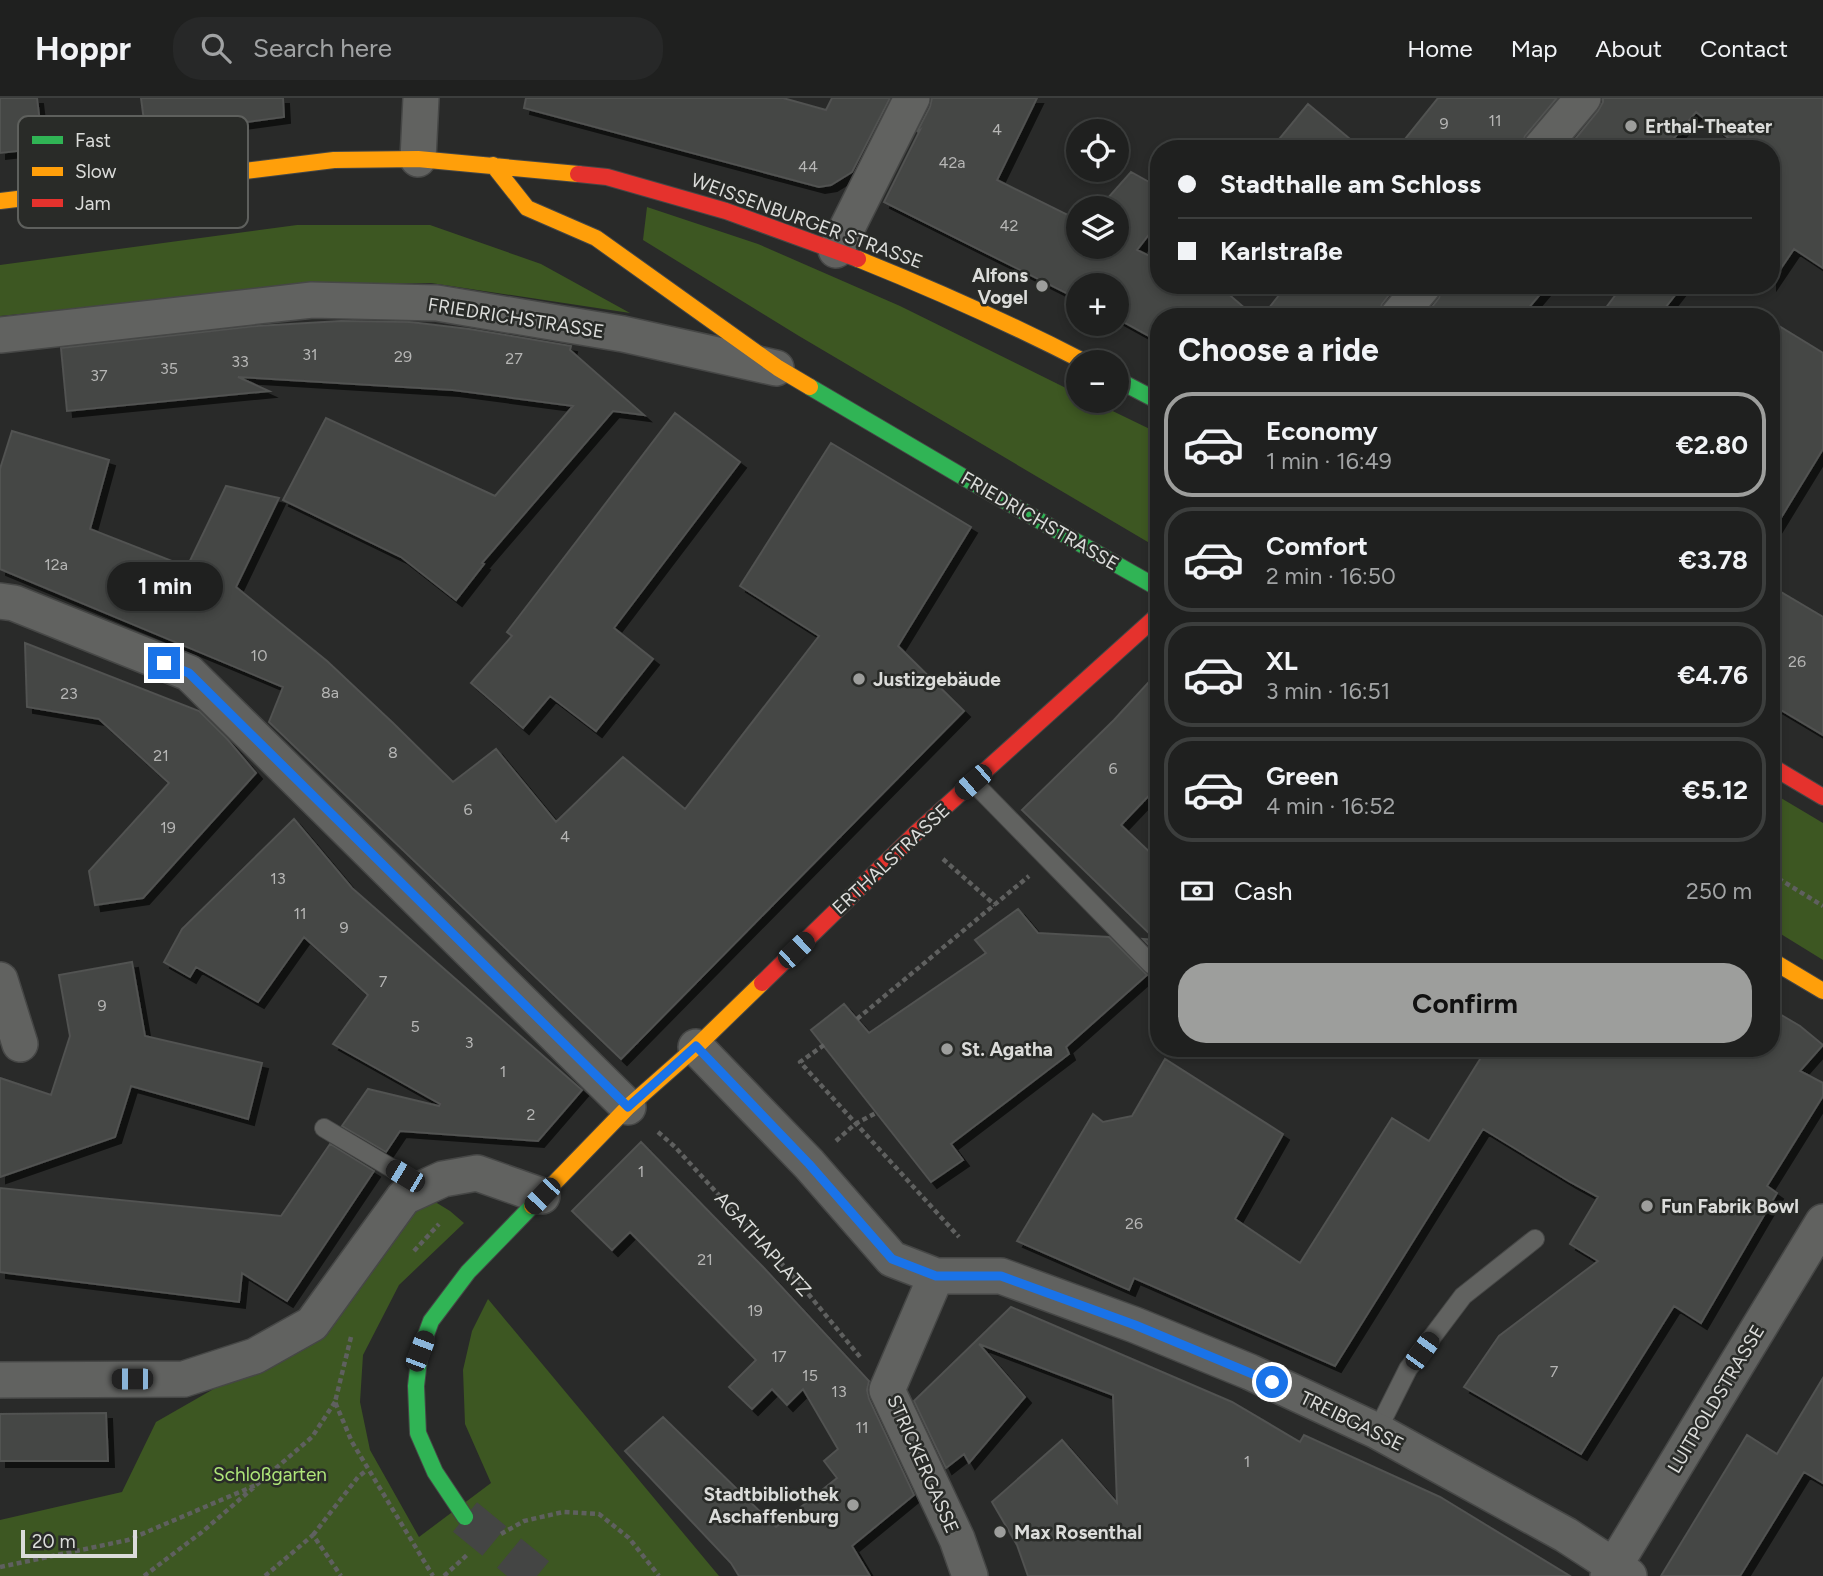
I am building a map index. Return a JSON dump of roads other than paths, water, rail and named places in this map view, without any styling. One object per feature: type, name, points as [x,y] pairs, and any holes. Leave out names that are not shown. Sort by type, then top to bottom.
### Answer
[{"type":"main road","name":"WEISSENBURGER STRASSE","points":[[248,171],[334,160],[418,159],[607,177],[726,211],[836,250],[923,285],[1066,352]]},
{"type":"main road","name":"FRIEDRICHSTRASSE","points":[[493,165],[527,208],[596,238],[778,368],[1150,583]]},
{"type":"main road","name":"WEISSENBURGER STRASSE","points":[[0,201],[18,199]]},
{"type":"main road","points":[[1129,386],[1150,397]]},
{"type":"main road","name":"ERTHALSTRASSE","points":[[465,1517],[435,1472],[418,1433],[415,1385],[420,1351],[431,1321],[468,1272],[628,1107],[696,1046],[915,834],[1150,622]]},
{"type":"main road","points":[[1780,771],[1823,797]]},
{"type":"main road","points":[[1780,965],[1823,991]]},
{"type":"street","points":[[418,159],[421,98]]},
{"type":"street","points":[[836,250],[912,98]]},
{"type":"street","points":[[1548,140],[1583,98]]},
{"type":"street","points":[[1405,308],[1416,294]]},
{"type":"street","name":"FRIEDRICHSTRASSE","points":[[0,335],[312,300],[437,303],[623,334],[778,368]]},
{"type":"street","points":[[0,601],[14,603],[189,673],[628,1107]]},
{"type":"street","points":[[0,980],[20,1044]]},
{"type":"street","points":[[696,1046],[809,1164],[892,1259],[936,1276]]},
{"type":"street","points":[[0,1380],[184,1379],[255,1356],[312,1324],[404,1197],[443,1179],[477,1173],[542,1196]]},
{"type":"street","name":"LUITPOLDSTRASSE","points":[[1617,1572],[1823,1222]]},
{"type":"street","name":"TREIBGASSE","points":[[936,1276],[1001,1276],[1135,1325],[1250,1372],[1377,1432],[1566,1535],[1617,1572]]},
{"type":"street","name":"STRICKERGASSE","points":[[936,1276],[887,1390],[957,1539],[970,1576]]},
{"type":"lane","points":[[973,782],[1150,963]]},
{"type":"lane","points":[[324,1128],[425,1188]]},
{"type":"lane","points":[[1377,1432],[1408,1369],[1463,1296],[1535,1239]]},
{"type":"tunnel","points":[[465,1517],[537,1576]]},
{"type":"place","name":"Erthal-Theater","points":[[1631,126]]},
{"type":"place","name":"Alfons Vogel","points":[[1042,286]]},
{"type":"place","name":"Justizgebäude","points":[[859,679]]},
{"type":"place","name":"St. Agatha","points":[[947,1049]]},
{"type":"place","name":"Fun Fabrik Bowl","points":[[1647,1206]]},
{"type":"place","name":"Stadtbibliothek Aschaffenburg","points":[[853,1505]]},
{"type":"place","name":"Max Rosenthal","points":[[1000,1532]]},
{"type":"park label","name":"Schloßgarten","points":[[270,1474]]}]
